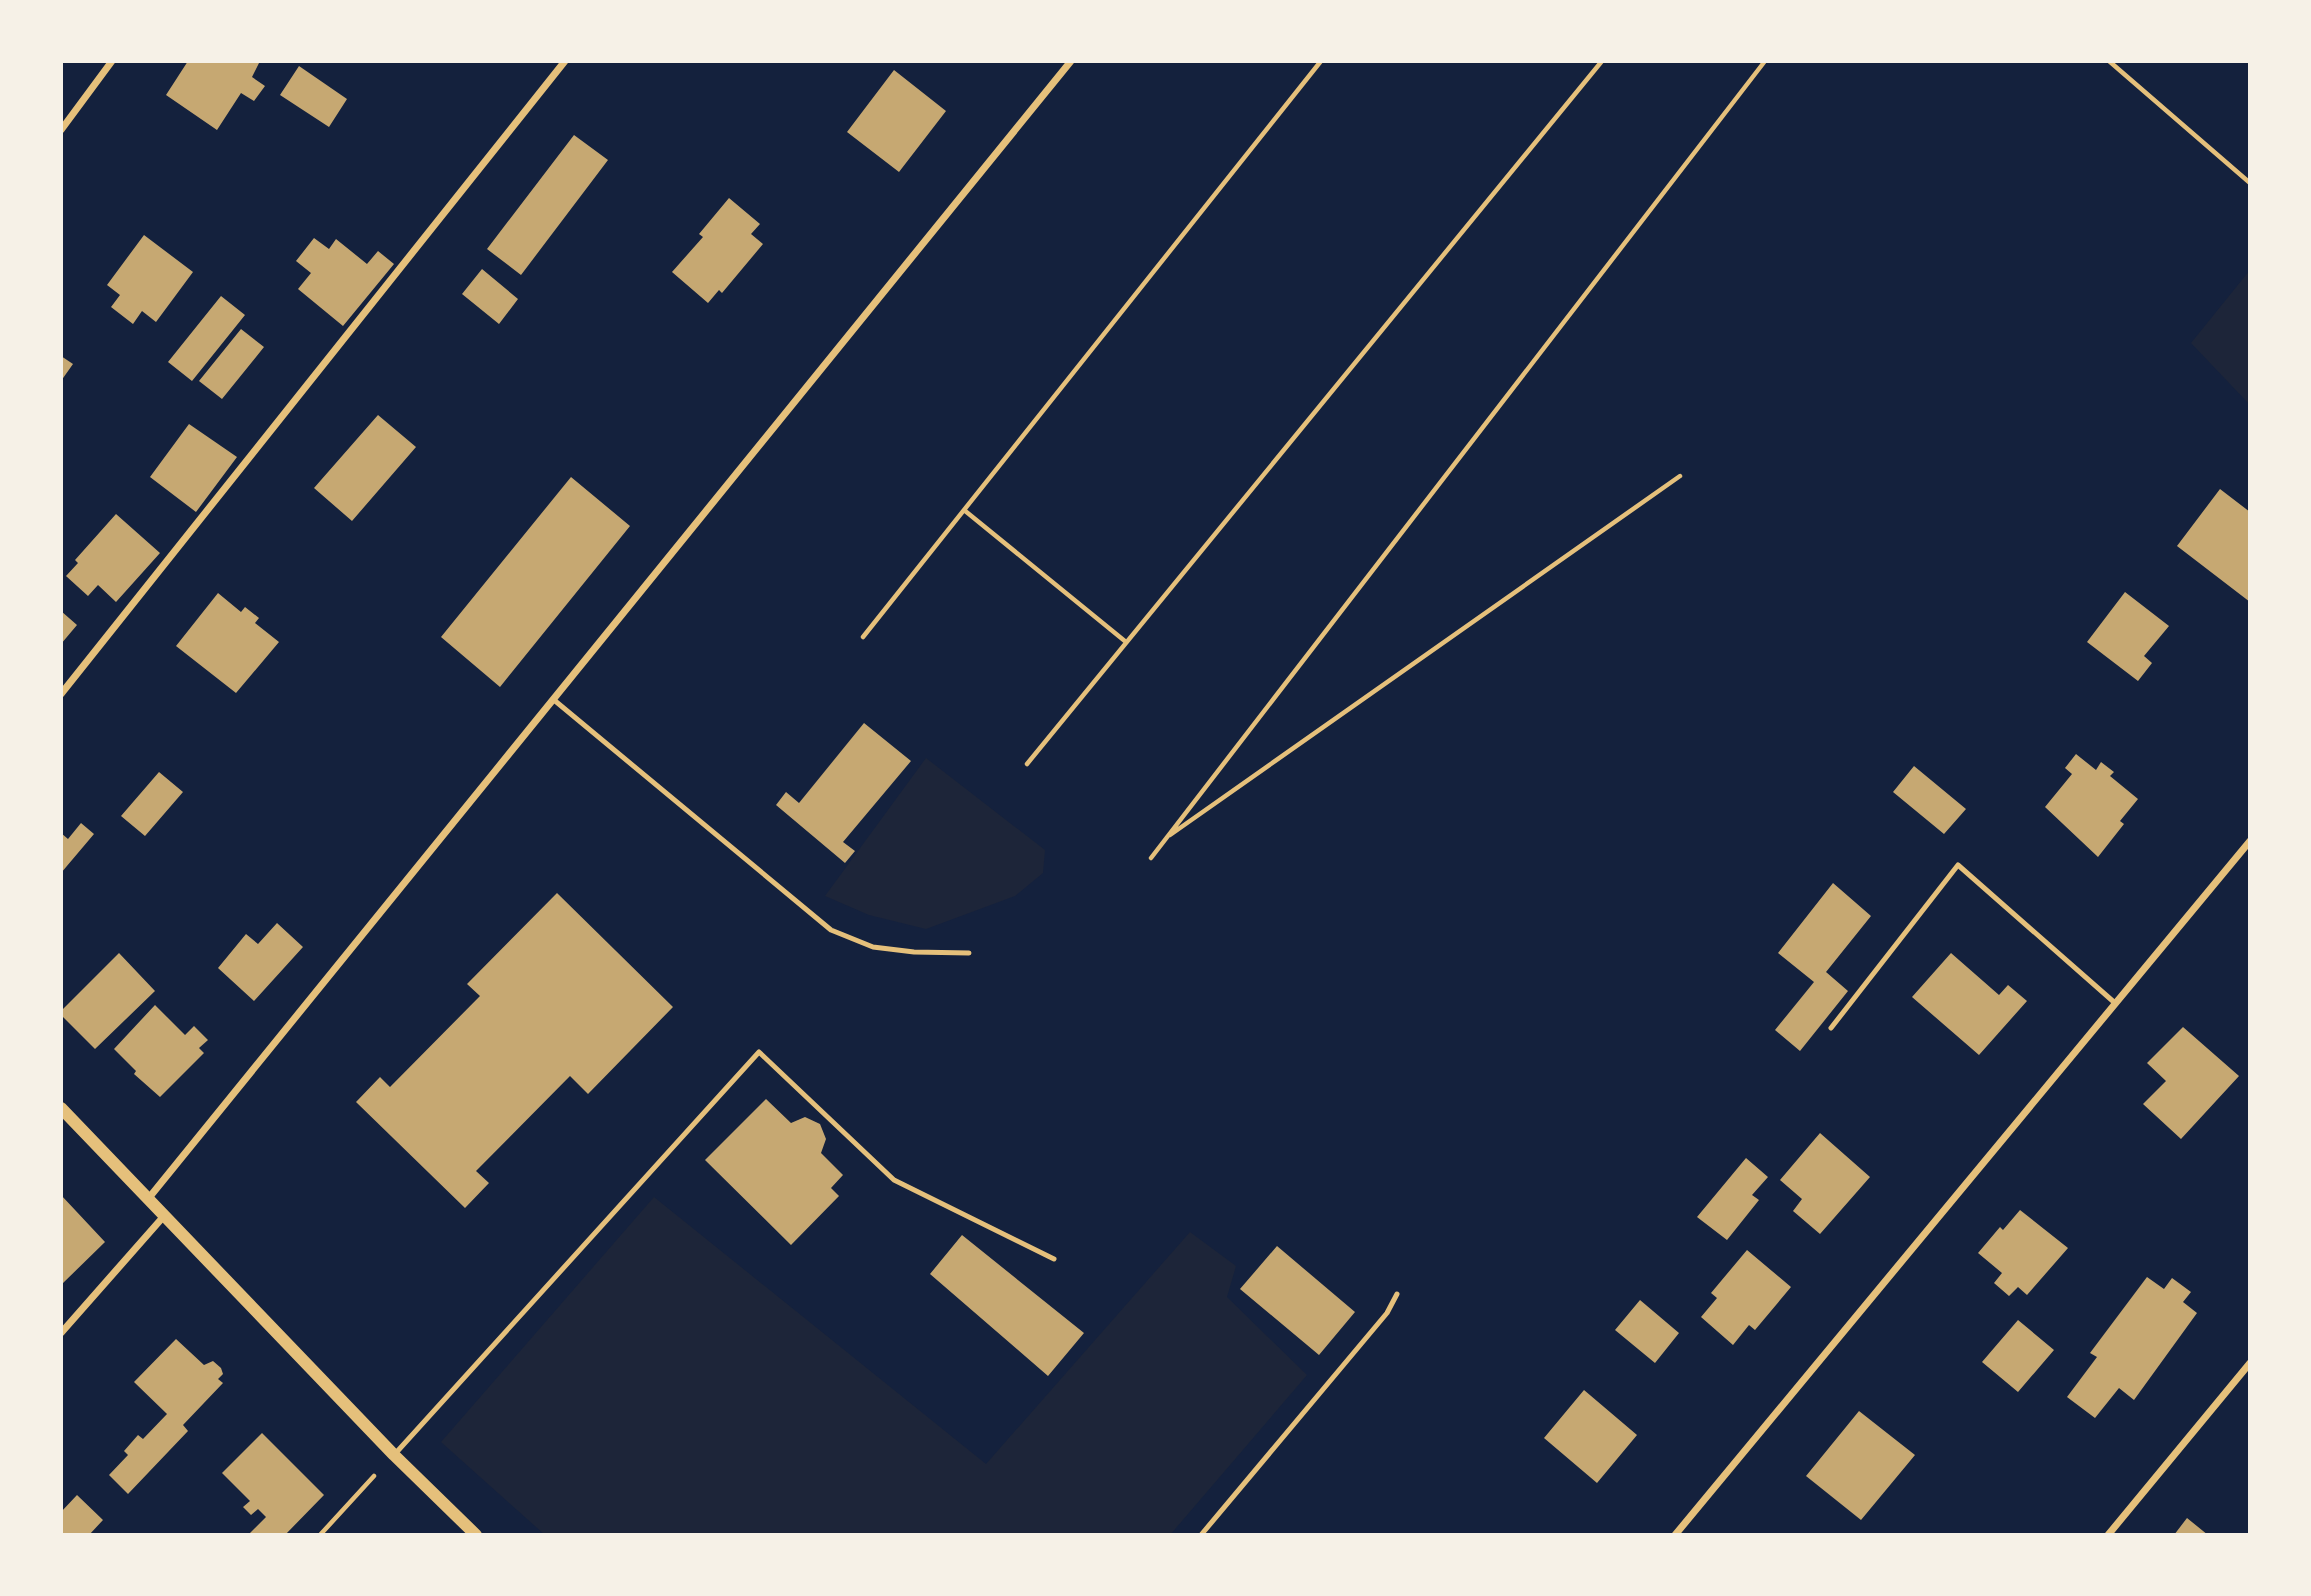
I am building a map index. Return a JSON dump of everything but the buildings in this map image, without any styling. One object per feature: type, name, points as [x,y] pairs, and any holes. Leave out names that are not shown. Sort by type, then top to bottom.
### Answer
[{"type":"street","points":[[61,130],[112,61]]},
{"type":"street","points":[[61,694],[565,61]]},
{"type":"street","points":[[148,1199],[1071,61]]},
{"type":"street","points":[[1675,1535],[2250,841]]},
{"type":"street","points":[[61,1108],[394,1455],[476,1535]]},
{"type":"street","points":[[61,1333],[164,1216]]},
{"type":"street","points":[[2108,1535],[2250,1363]]},
{"type":"lane","points":[[554,700],[831,930],[873,947],[914,952],[969,953]]},
{"type":"lane","points":[[1831,1028],[1958,865],[2115,1003]]},
{"type":"lane","points":[[394,1455],[759,1052],[894,1180],[1054,1259]]},
{"type":"lane","points":[[1201,1535],[1387,1313],[1397,1294]]},
{"type":"path","points":[[863,637],[1321,61]]},
{"type":"path","points":[[1027,764],[1602,61]]},
{"type":"path","points":[[1151,858],[1765,61]]},
{"type":"path","points":[[2109,61],[2250,183]]},
{"type":"path","points":[[1167,837],[1680,476]]},
{"type":"path","points":[[964,510],[1126,642]]},
{"type":"path","points":[[320,1535],[394,1455]]},
{"type":"shaded area","points":[[2250,270],[2250,405],[2191,343]]},
{"type":"shaded area","points":[[926,758],[1045,850],[1043,873],[1015,896],[926,929],[869,915],[825,896]]},
{"type":"shaded area","points":[[654,1197],[986,1464],[1190,1232],[1236,1266],[1227,1297],[1307,1375],[1170,1535],[545,1535],[441,1442]]}]
